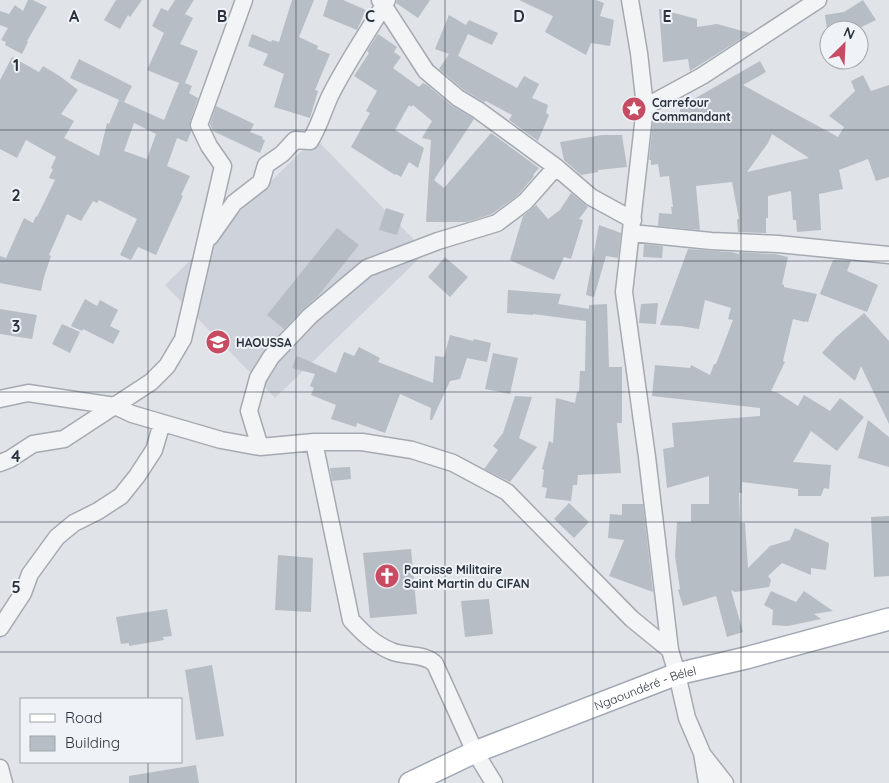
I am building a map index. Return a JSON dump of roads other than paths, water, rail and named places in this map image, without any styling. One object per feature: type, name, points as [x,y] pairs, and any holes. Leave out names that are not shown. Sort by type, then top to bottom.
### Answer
[{"type":"main road","name":"Ngaoundéré - Bélel","points":[[410,783],[475,752],[677,674],[746,658],[889,619]]},
{"type":"street","points":[[0,463],[10,460],[33,444],[64,440],[151,382],[167,366],[183,339],[223,166],[209,146],[199,125],[244,0]]},
{"type":"street","points":[[630,0],[639,53],[645,107],[624,292],[647,457],[670,650],[687,718],[702,753],[708,783]]},
{"type":"street","points":[[645,107],[702,76],[818,0]]},
{"type":"street","points":[[204,244],[234,203],[261,182],[266,165],[282,154],[295,140],[310,141],[316,132],[330,97],[356,48],[384,2],[426,71],[458,98],[483,114],[632,226],[711,241],[778,244],[889,255]]},
{"type":"street","points":[[260,447],[249,410],[258,378],[271,357],[310,316],[367,268],[438,240],[497,223],[525,202],[556,168]]},
{"type":"street","points":[[0,399],[28,393],[115,406],[132,414],[221,440],[260,447],[314,442],[362,442],[412,450],[453,463],[507,492],[632,619],[670,650]]},
{"type":"street","points":[[0,628],[23,593],[30,574],[58,537],[74,524],[121,496],[154,450],[162,422]]},
{"type":"street","points":[[314,442],[351,620],[368,638],[392,652],[432,661],[475,752],[494,783]]},
{"type":"street","points":[[702,753],[725,783]]},
{"type":"street","points":[[0,768],[4,783]]},
{"type":"place","name":"Carrefour Commandant","points":[[634,109]]},
{"type":"place","name":"HAOUSSA","points":[[218,342]]},
{"type":"place","name":"Paroisse Militaire Saint Martin du CIFAN","points":[[387,576]]}]
